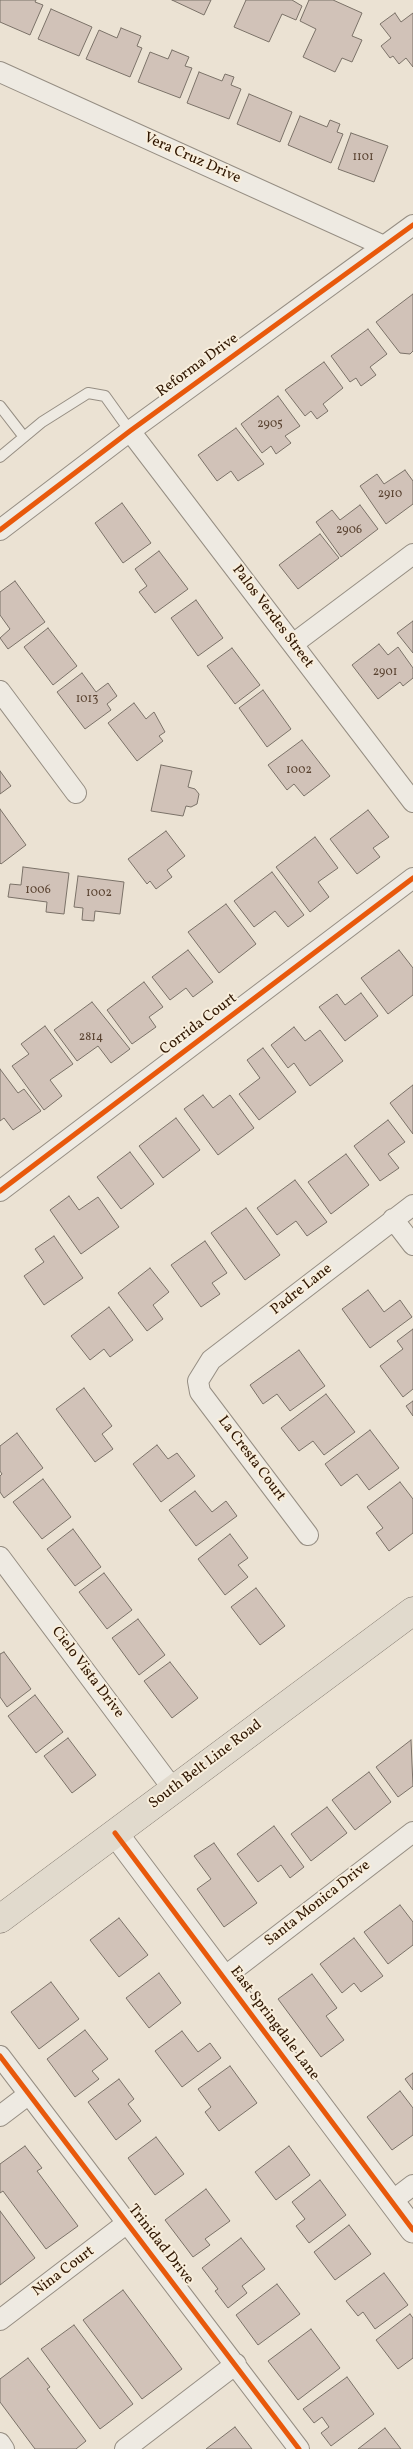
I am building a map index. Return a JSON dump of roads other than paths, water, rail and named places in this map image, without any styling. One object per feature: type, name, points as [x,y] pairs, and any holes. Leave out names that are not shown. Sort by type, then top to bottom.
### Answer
[{"type":"main road","name":"South Belt Line Road","points":[[0,1919],[413,1611]]},
{"type":"street","name":"Vera Cruz Drive","points":[[0,72],[384,246]]},
{"type":"street","name":"Reforma Drive","points":[[0,530],[130,431],[413,224]]},
{"type":"street","name":"Palos Verdes Street","points":[[130,431],[413,802]]},
{"type":"street","points":[[293,644],[413,554]]},
{"type":"street","points":[[0,691],[76,793]]},
{"type":"street","name":"Corrida Court","points":[[0,1191],[413,878]]},
{"type":"street","name":"Padre Lane","points":[[198,1381],[211,1360],[413,1205]]},
{"type":"street","points":[[393,1220],[413,1245]]},
{"type":"street","name":"La Cresta Court","points":[[198,1381],[200,1392],[308,1535]]},
{"type":"street","name":"Cielo Vista Drive","points":[[0,1557],[174,1789]]},
{"type":"street","name":"Santa Monica Drive","points":[[223,1978],[413,1832]]},
{"type":"street","name":"East Springdale Lane","points":[[115,1833],[413,2230]]},
{"type":"street","name":"Trinidad Drive","points":[[0,2056],[299,2449]]},
{"type":"street","points":[[0,2116],[29,2094]]},
{"type":"street","points":[[392,2201],[413,2185]]},
{"type":"street","name":"Nina Court","points":[[0,2320],[127,2223]]},
{"type":"street","points":[[125,2449],[236,2364]]},
{"type":"street","points":[[0,2444],[4,2449]]},
{"type":"lane","points":[[0,457],[42,422],[88,393],[105,396],[130,431]]},
{"type":"lane","points":[[0,406],[24,437]]}]
